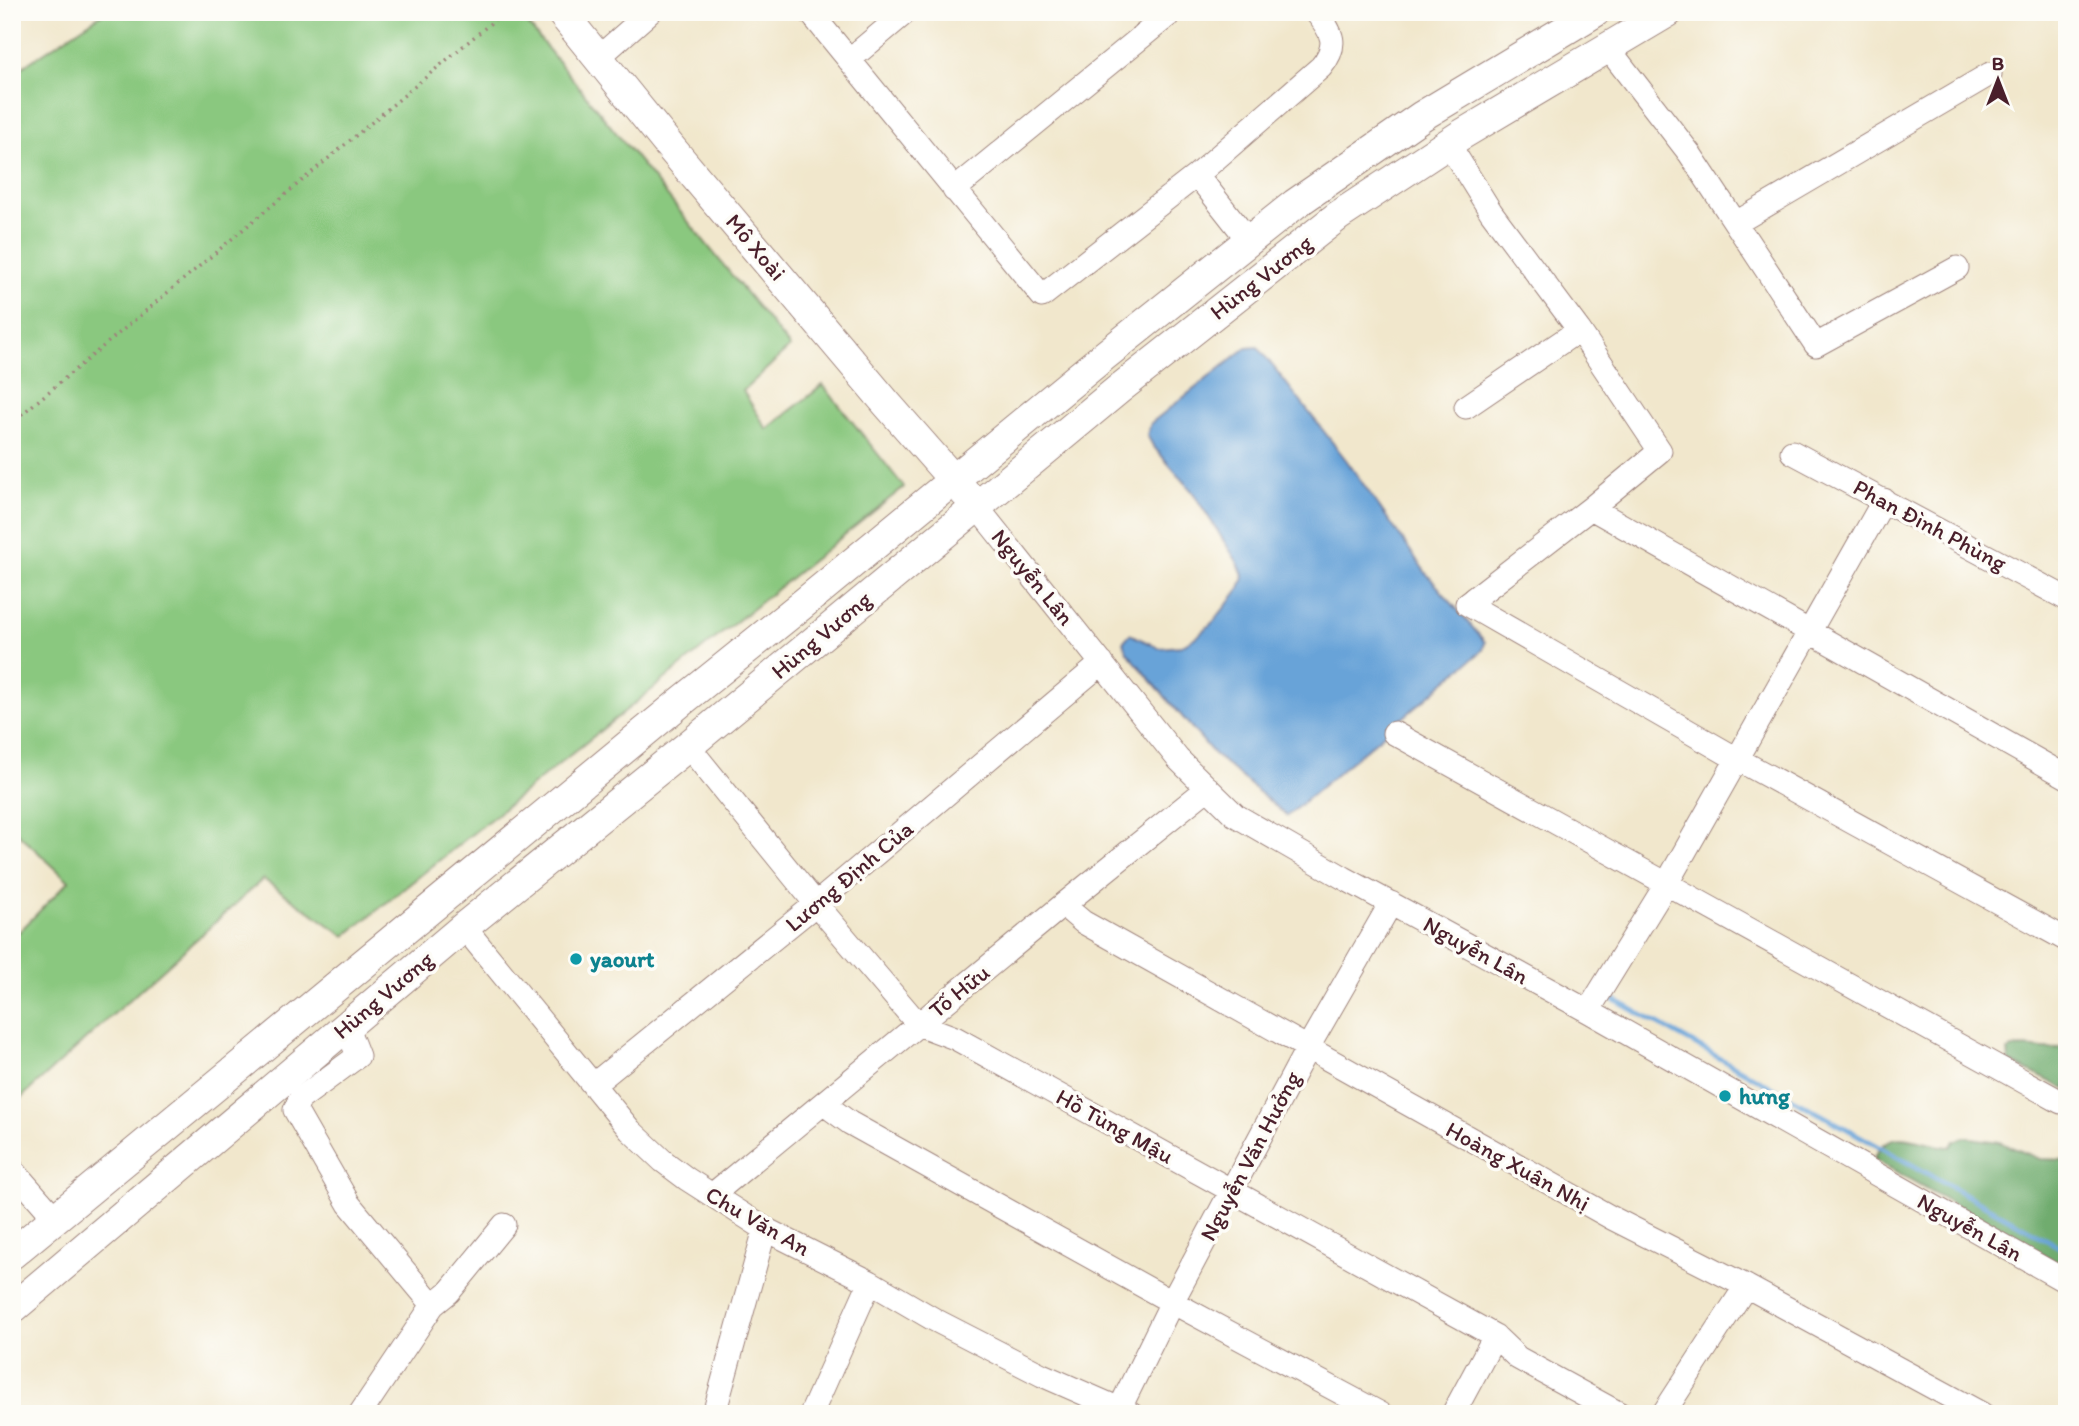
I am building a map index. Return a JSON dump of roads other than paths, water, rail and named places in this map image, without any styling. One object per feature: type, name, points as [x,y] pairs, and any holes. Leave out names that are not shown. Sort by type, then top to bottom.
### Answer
[{"type":"main road","name":"Mô Xoài","points":[[561,12],[887,404],[977,507]]},
{"type":"main road","name":"Hùng Vương","points":[[12,1254],[529,826],[1104,356],[1249,241],[1354,161],[1422,116],[1595,12]]},
{"type":"main road","name":"Hùng Vương","points":[[12,1310],[464,927],[688,746],[1139,373],[1338,216],[1448,143],[1668,12]]},
{"type":"main road","points":[[55,1218],[83,1250]]},
{"type":"street","points":[[598,58],[650,12]]},
{"type":"street","points":[[810,12],[1042,296],[1197,174],[1304,83],[1330,55],[1332,40],[1316,12]]},
{"type":"street","points":[[849,60],[906,12]]},
{"type":"street","points":[[954,190],[1172,12]]},
{"type":"street","points":[[1608,48],[1690,154],[1816,345],[1957,268]]},
{"type":"street","points":[[1737,223],[1990,74]]},
{"type":"street","points":[[1448,143],[1491,212],[1579,330],[1660,451],[1467,604],[1737,759],[2067,940]]},
{"type":"street","points":[[1197,174],[1249,241]]},
{"type":"street","points":[[1466,407],[1579,330]]},
{"type":"street","name":"Phan Đình Phùng","points":[[1792,452],[2067,599]]},
{"type":"street","points":[[1588,1011],[1667,883],[1884,500]]},
{"type":"street","name":"Nguyễn Lân","points":[[977,507],[1178,759],[1235,815],[2067,1282]]},
{"type":"street","points":[[1591,508],[2067,777]]},
{"type":"street","name":"Lương Định Của","points":[[593,1085],[816,904],[1102,663]]},
{"type":"street","points":[[1394,733],[2061,1102]]},
{"type":"street","name":"Hồ Tùng Mậu","points":[[688,746],[918,1024],[955,1038],[1495,1336],[1518,1358],[1620,1414]]},
{"type":"street","name":"Tố Hữu","points":[[712,1195],[1208,788]]},
{"type":"street","name":"Nguyễn Văn Hưởng","points":[[1122,1412],[1172,1302],[1307,1049],[1391,903]]},
{"type":"street","name":"Hoàng Xuân Nhị","points":[[1063,905],[1083,922],[1612,1218],[1746,1286],[1982,1414]]},
{"type":"street","name":"Chu Văn An","points":[[464,927],[593,1085],[646,1145],[687,1179],[765,1229],[1042,1375],[1122,1412]]},
{"type":"street","points":[[346,1026],[358,1056],[300,1098],[295,1110],[349,1204],[433,1305]]},
{"type":"street","points":[[824,1104],[850,1123],[1172,1302],[1381,1414]]},
{"type":"street","points":[[12,1169],[55,1218]]},
{"type":"street","points":[[360,1414],[433,1305],[449,1292],[504,1225]]},
{"type":"street","points":[[714,1414],[765,1229]]},
{"type":"street","points":[[811,1414],[870,1282]]},
{"type":"street","points":[[1663,1414],[1746,1286]]},
{"type":"street","points":[[1453,1414],[1495,1336]]},
{"type":"water","points":[[1258,347],[1347,461],[1426,573],[1485,642],[1483,650],[1287,816],[1214,754],[1127,652],[1123,642],[1130,634],[1159,648],[1181,646],[1199,635],[1214,621],[1240,588],[1244,577],[1238,563],[1192,491],[1153,446],[1147,435],[1151,423],[1246,348]]},
{"type":"waterway","points":[[1613,999],[2067,1251]]},
{"type":"place","name":"yaourt","points":[[576,959]]},
{"type":"place","name":"hưng","points":[[1725,1096]]}]
